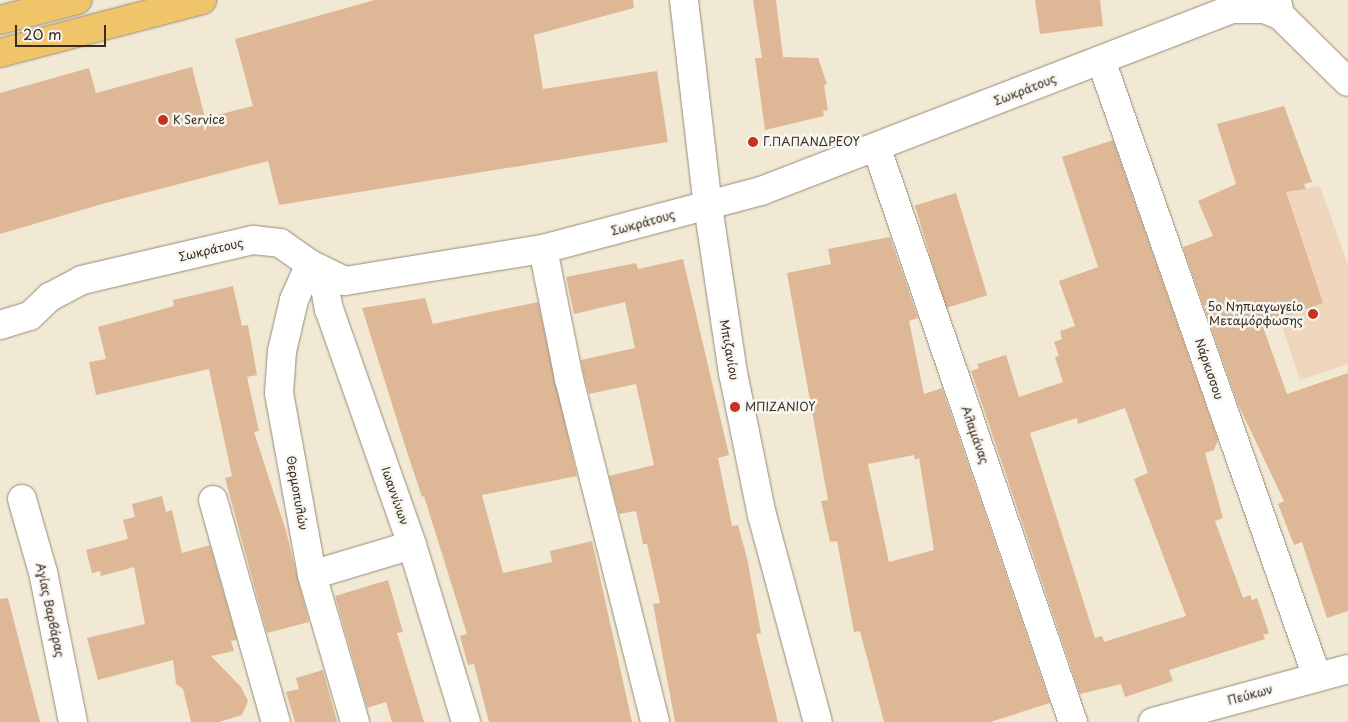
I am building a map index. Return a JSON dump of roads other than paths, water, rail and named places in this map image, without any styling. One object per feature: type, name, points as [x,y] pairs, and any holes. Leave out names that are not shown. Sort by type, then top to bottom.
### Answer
[{"type":"main road","points":[[0,20],[77,0]]},
{"type":"main road","points":[[0,53],[202,0]]},
{"type":"street","name":"Μπιζανίου","points":[[684,0],[708,206],[733,373],[762,515],[818,722]]},
{"type":"street","name":"Σωκράτους","points":[[0,325],[30,316],[50,297],[82,280],[253,240],[280,243],[316,267],[345,281],[543,249],[761,191],[877,149],[1232,9],[1279,8]]},
{"type":"street","points":[[1279,8],[1348,82]]},
{"type":"street","name":"Νάρκισσου","points":[[1101,60],[1317,677]]},
{"type":"street","name":"Αλαμάνας","points":[[877,149],[1073,722]]},
{"type":"street","points":[[543,249],[569,379],[655,722]]},
{"type":"street","name":"Ιωαννίνων","points":[[316,267],[412,545],[466,722]]},
{"type":"street","name":"Θερμοπυλών","points":[[316,267],[294,300],[282,350],[279,392],[312,575],[355,722]]},
{"type":"street","name":"Αγίας Βαρβάρας","points":[[22,499],[44,572],[74,722]]},
{"type":"street","points":[[213,500],[276,722]]},
{"type":"street","points":[[312,575],[412,545]]},
{"type":"street","name":"Πεύκων","points":[[1152,722],[1348,668]]},
{"type":"place","name":"K Service","points":[[163,120]]},
{"type":"place","name":"Γ.ΠΑΠΑΝΔΡΕΟΥ","points":[[753,142]]},
{"type":"place","name":"5ο Νηπιαγωγείο Μεταμόρφωσης","points":[[1313,314]]},
{"type":"place","name":"ΜΠΙΖΑΝΙΟΥ","points":[[735,407]]}]
